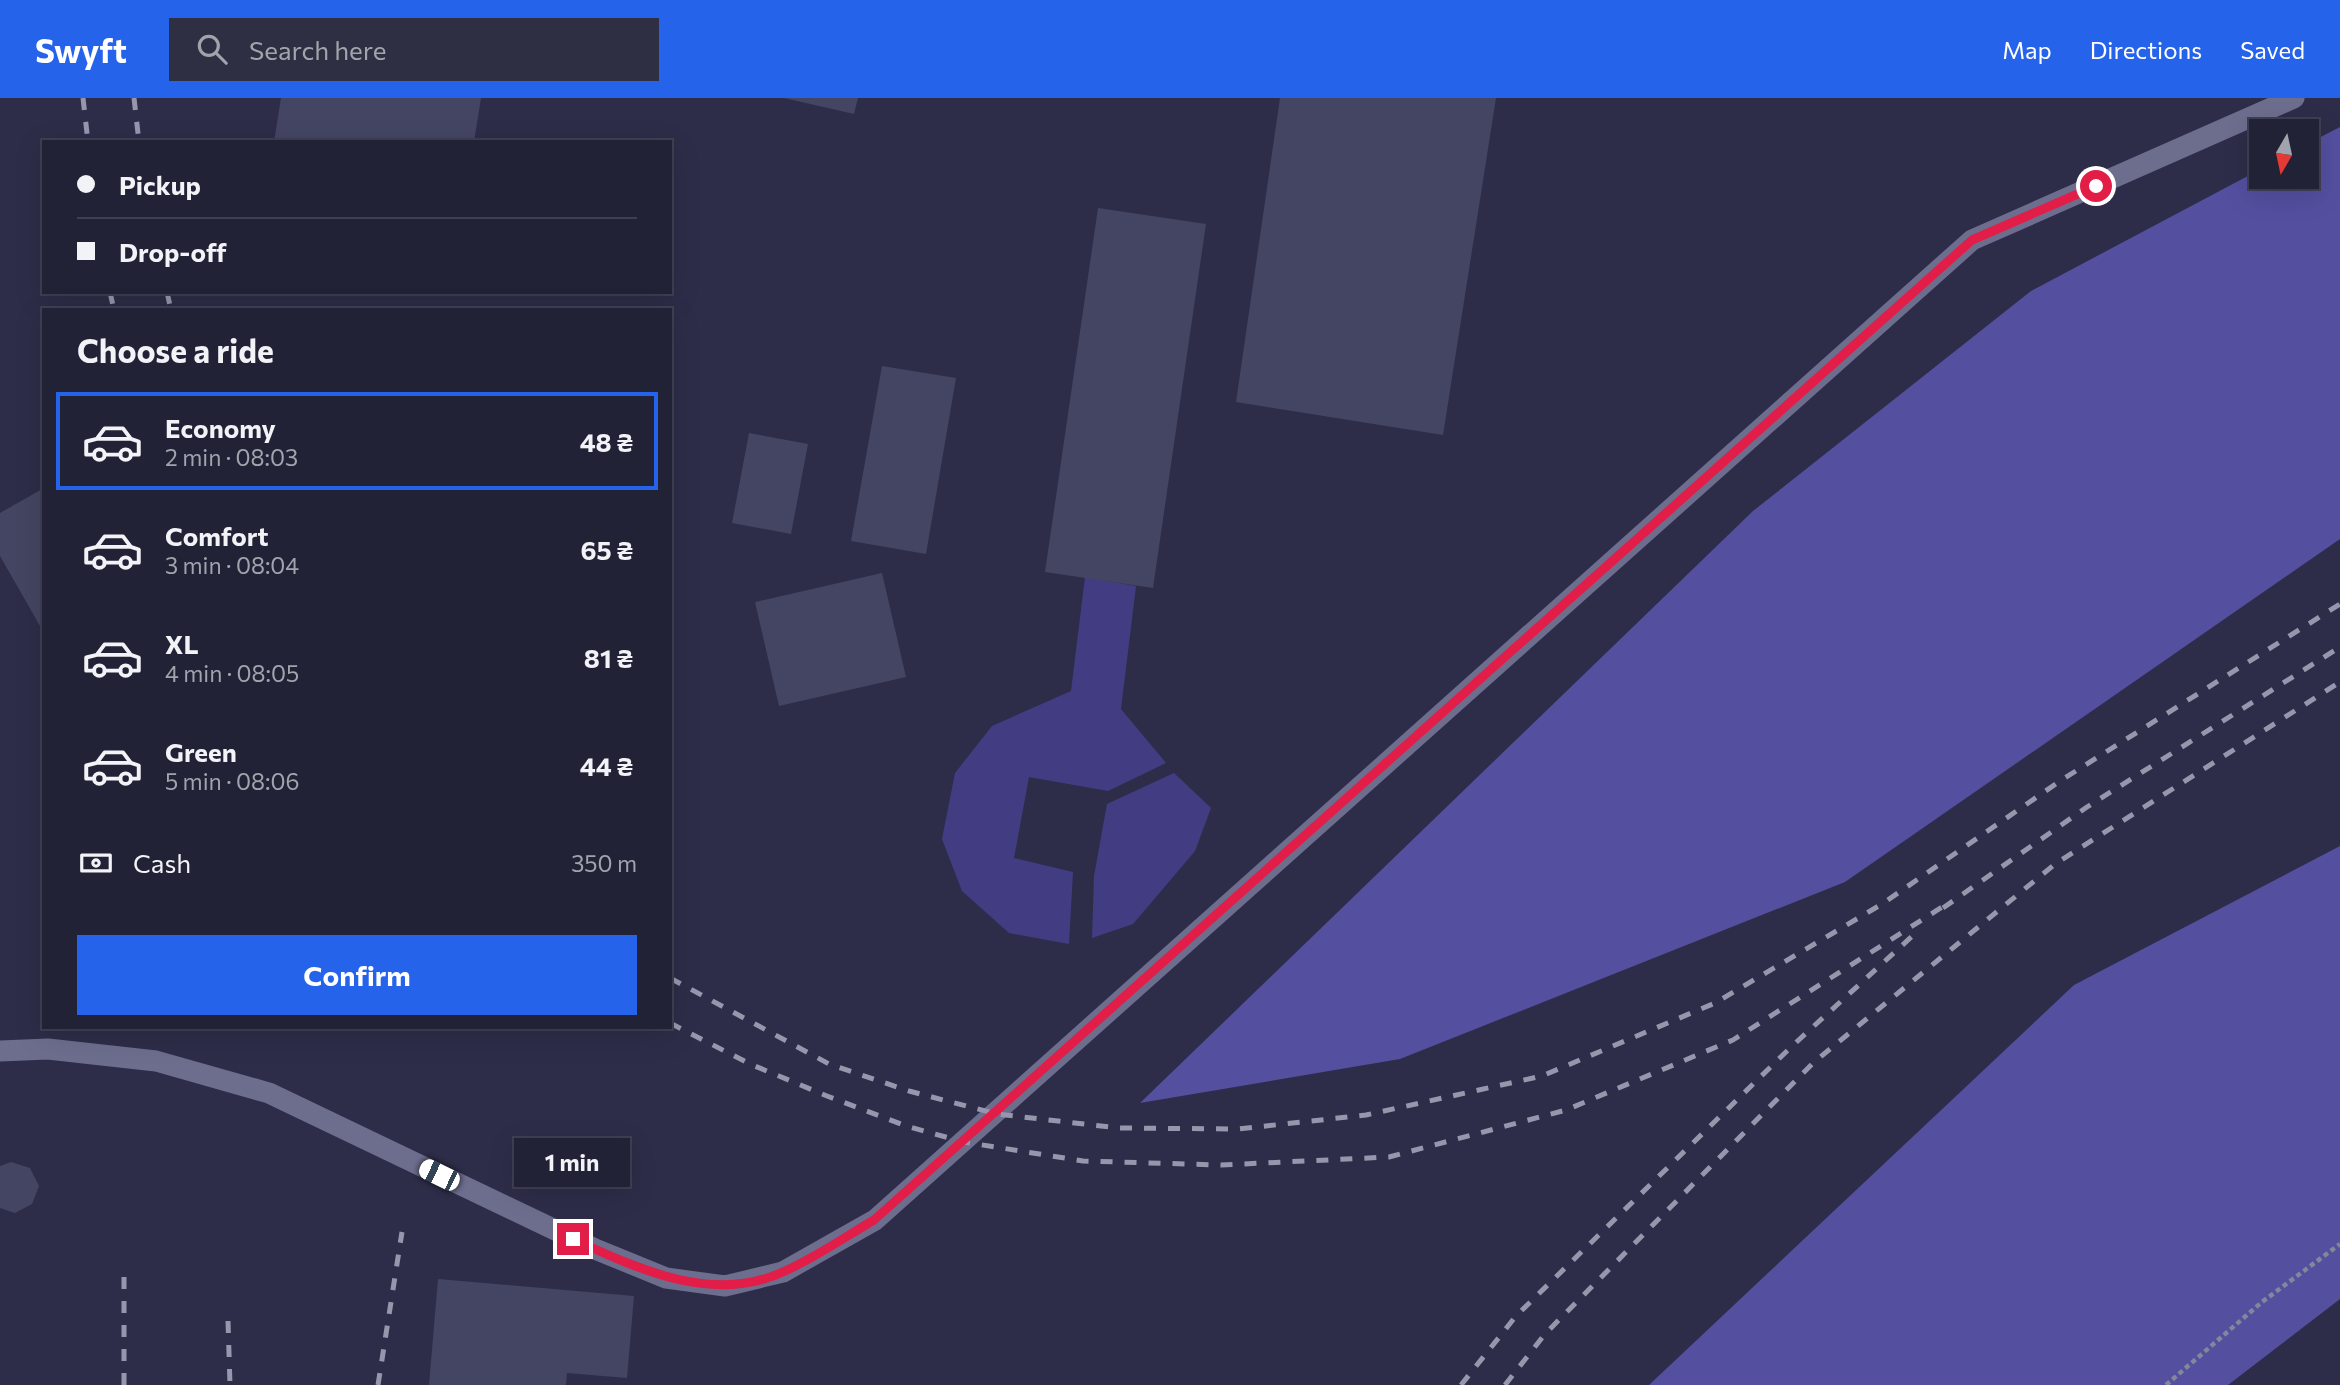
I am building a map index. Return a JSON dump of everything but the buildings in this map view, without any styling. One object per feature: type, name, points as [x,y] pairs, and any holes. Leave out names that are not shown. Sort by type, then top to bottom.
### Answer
[{"type":"street","points":[[0,1051],[48,1049],[156,1061],[269,1094],[583,1244],[666,1278],[725,1286],[783,1272],[874,1220],[904,1194],[1972,240],[2294,98]]},
{"type":"path","points":[[2166,1385],[2262,1303],[2340,1244]]},
{"type":"shaded area","points":[[2340,127],[2340,539],[1845,882],[1400,1059],[1140,1103],[1753,511],[2031,291],[2249,175],[2249,189],[2319,189],[2319,138]]},
{"type":"shaded area","points":[[1085,577],[1136,586],[1121,709],[1166,763],[1108,791],[1029,777],[1014,858],[1073,872],[1069,944],[1009,933],[962,891],[942,839],[955,773],[992,726],[1071,691]]},
{"type":"shaded area","points":[[1174,773],[1211,808],[1195,851],[1133,924],[1092,938],[1094,876],[1107,804]]},
{"type":"shaded area","points":[[2340,846],[2340,1299],[2228,1385],[1649,1385],[2074,985]]},
{"type":"railway","points":[[83,98],[88,140]]},
{"type":"railway","points":[[134,98],[139,140]]},
{"type":"railway","points":[[110,294],[114,308]]},
{"type":"railway","points":[[167,294],[171,308]]},
{"type":"railway","points":[[672,979],[829,1064],[909,1091],[997,1114],[1118,1128],[1238,1129],[1366,1115],[1542,1076],[1715,1003],[1882,904],[2060,781],[2340,604]]},
{"type":"railway","points":[[1943,908],[2087,807],[2340,647]]},
{"type":"railway","points":[[1505,1385],[1545,1334],[1813,1063],[2055,864],[2340,682]]},
{"type":"railway","points":[[672,1024],[750,1064],[827,1096],[906,1126],[964,1142],[1083,1161],[1221,1165],[1389,1157],[1566,1110],[1733,1040],[1950,902]]},
{"type":"railway","points":[[1461,1385],[1516,1316],[1791,1047],[1920,929]]},
{"type":"railway","points":[[378,1385],[402,1232]]},
{"type":"railway","points":[[124,1272],[124,1385]]},
{"type":"railway","points":[[228,1321],[230,1385]]},
{"type":"route","points":[[573,1239],[666,1278],[725,1286],[783,1272],[874,1220],[1972,240],[2096,186]]}]
